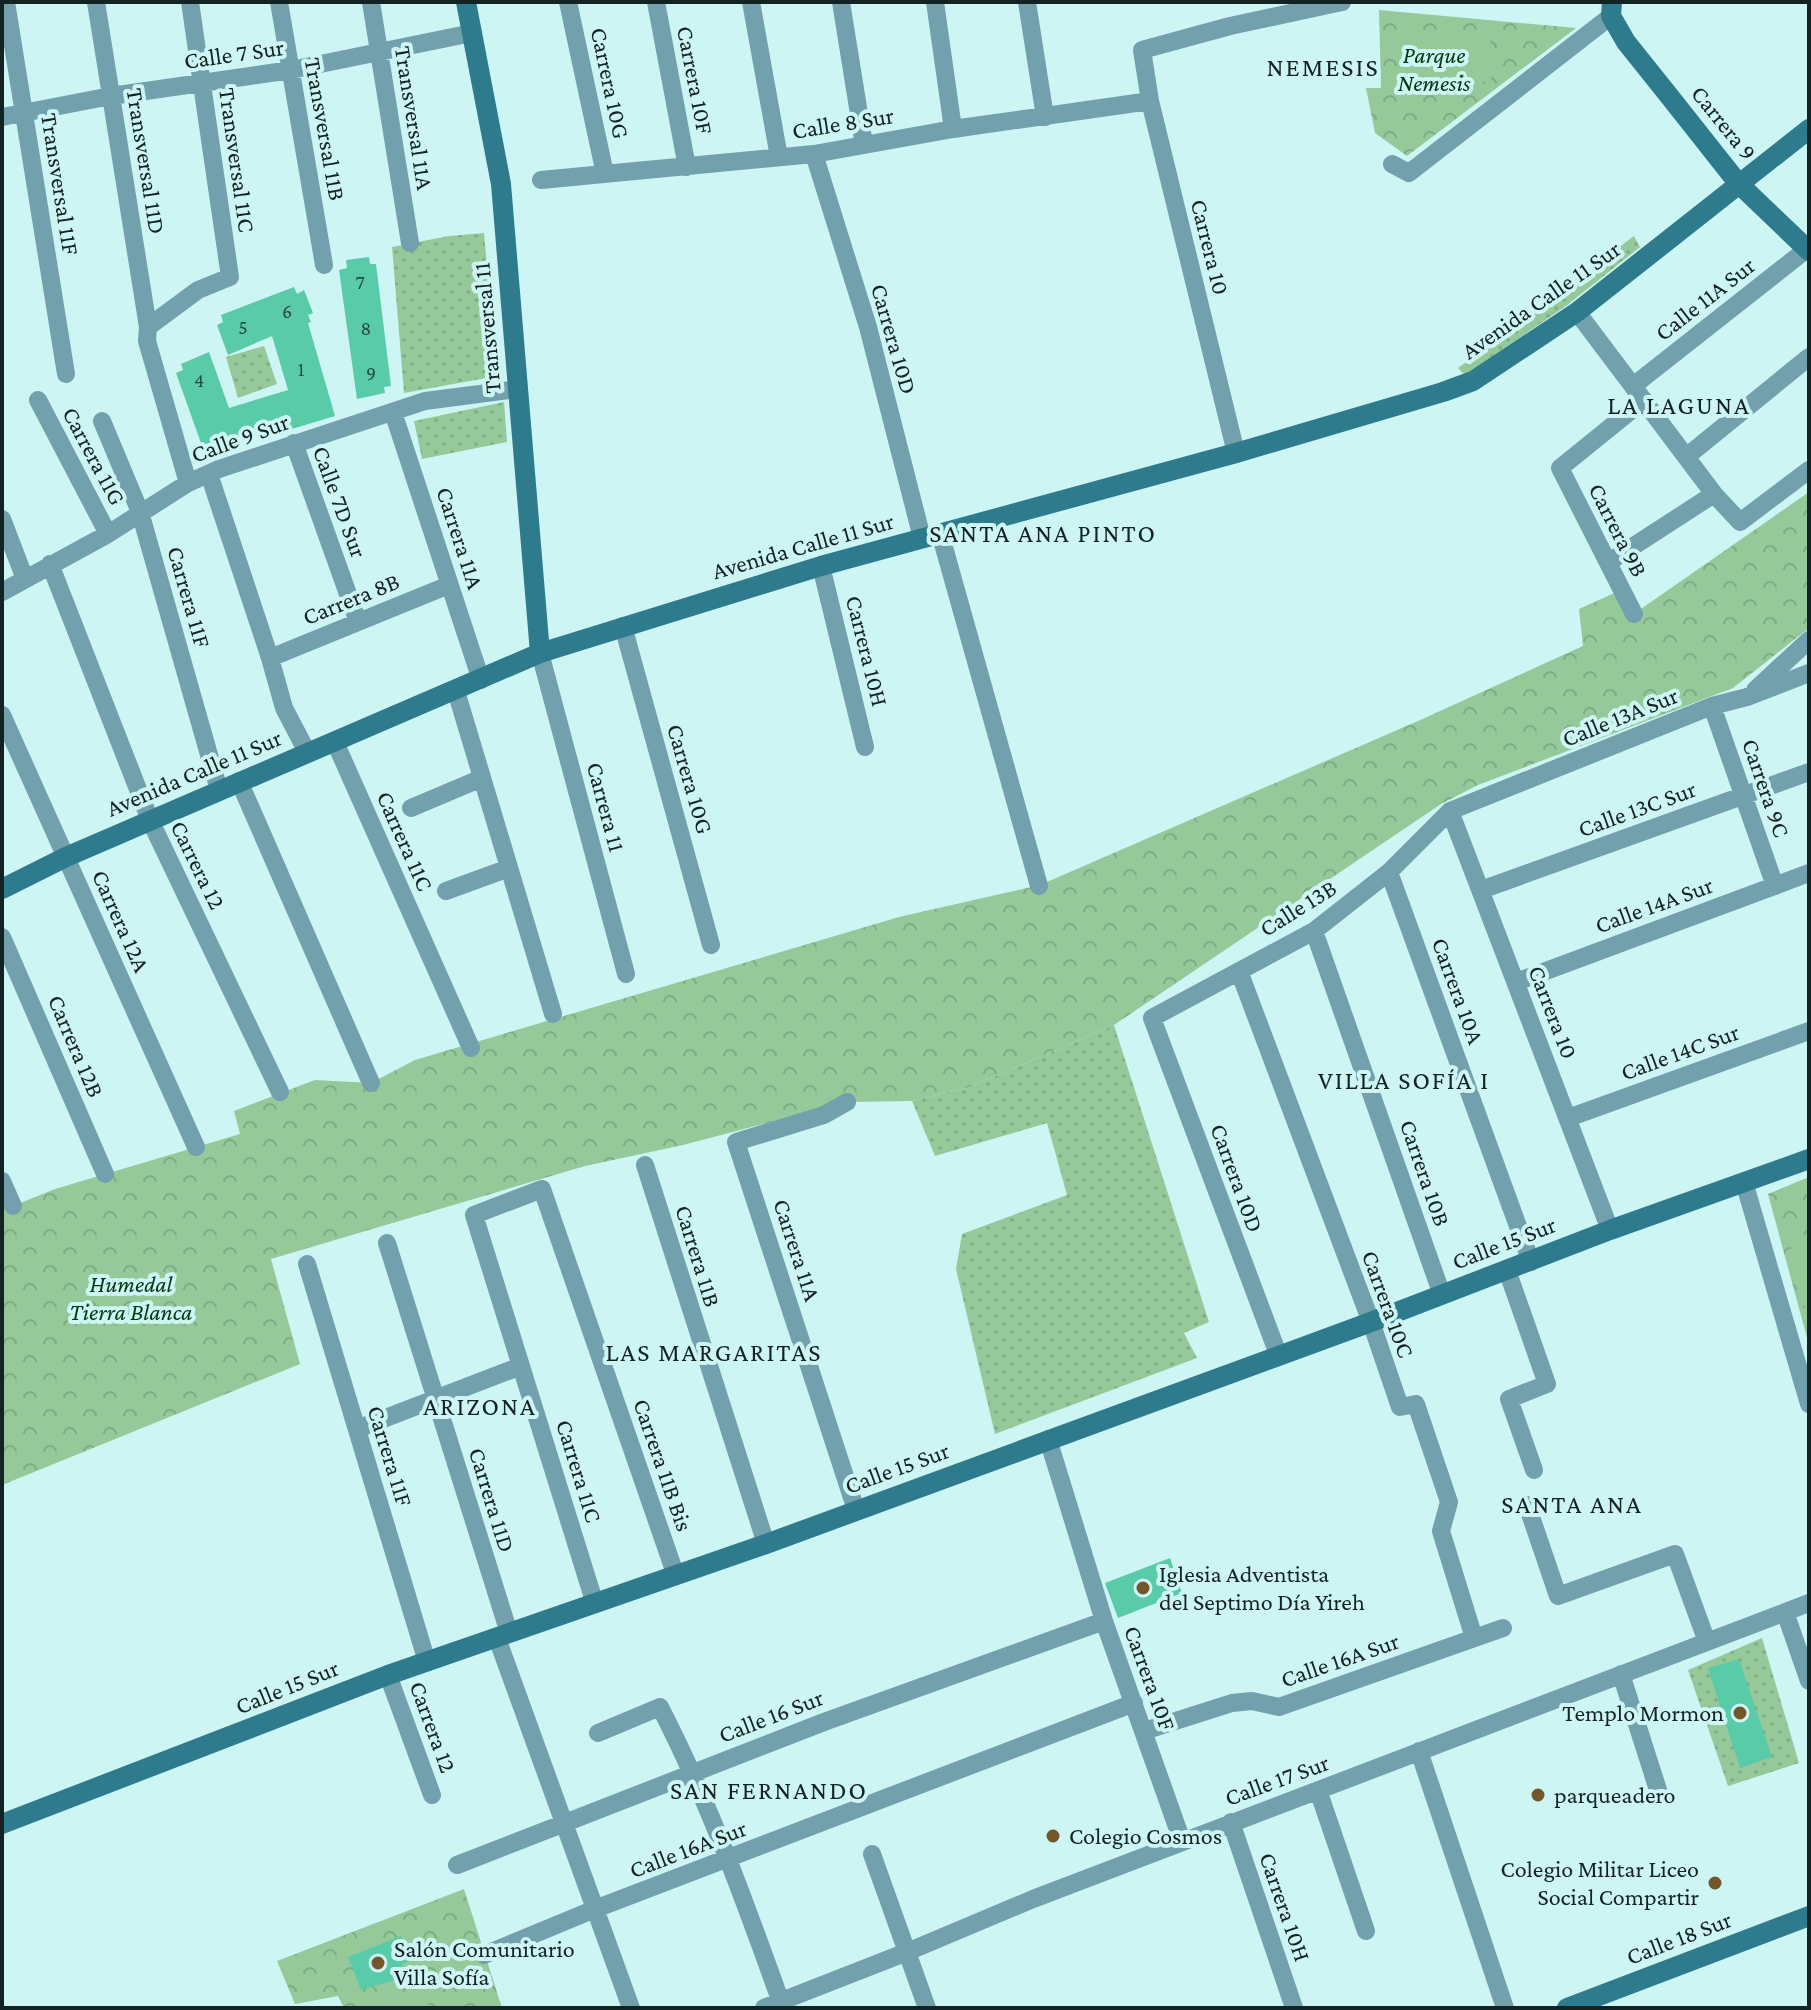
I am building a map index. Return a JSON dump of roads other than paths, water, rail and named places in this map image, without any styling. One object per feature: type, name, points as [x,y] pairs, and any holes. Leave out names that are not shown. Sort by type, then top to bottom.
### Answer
[{"type":"street","name":"Transversal 11F","points":[[6,2],[66,374]]},
{"type":"street","name":"Transversal 11D","points":[[96,2],[148,327]]},
{"type":"street","name":"Transversal 11C","points":[[148,327],[198,290],[230,277],[190,2]]},
{"type":"street","name":"Transversal 11B","points":[[279,2],[324,265]]},
{"type":"street","name":"Transversal 11A","points":[[371,2],[410,243]]},
{"type":"street","name":"Transversal 11","points":[[466,2],[501,184],[540,653]]},
{"type":"street","name":"Carrera 10G","points":[[568,2],[605,174]]},
{"type":"street","name":"Carrera 10F","points":[[656,2],[687,167]]},
{"type":"street","points":[[751,2],[779,157]]},
{"type":"street","points":[[841,2],[864,145]]},
{"type":"street","points":[[935,2],[953,129]]},
{"type":"street","points":[[1027,2],[1045,117]]},
{"type":"street","name":"Carrera 10","points":[[1236,453],[1150,101],[1142,50],[1230,26],[1342,2]]},
{"type":"street","points":[[1392,164],[1409,173],[1612,9]]},
{"type":"street","name":"Carrera 9","points":[[1612,9],[1626,42],[1738,183],[1808,250]]},
{"type":"street","name":"Calle 7 Sur","points":[[2,117],[111,96],[291,70],[472,33]]},
{"type":"street","name":"Calle 8 Sur","points":[[541,180],[814,154],[953,129],[1150,101]]},
{"type":"street","name":"Avenida Calle 11 Sur","points":[[2,889],[150,820],[540,653],[821,566],[1236,453],[1473,381],[1577,312],[1809,129]]},
{"type":"street","name":"Carrera 10D","points":[[814,154],[1039,886]]},
{"type":"street","name":"Calle 11A Sur","points":[[1560,468],[1638,393],[1808,250]]},
{"type":"street","points":[[1577,312],[1714,494],[1740,522],[1809,470]]},
{"type":"street","points":[[148,327],[147,341],[188,483]]},
{"type":"street","points":[[1686,457],[1809,357]]},
{"type":"street","name":"Calle 9 Sur","points":[[2,592],[108,534],[188,483],[209,474],[425,401],[518,389]]},
{"type":"street","name":"Carrera 11G","points":[[38,400],[108,534]]},
{"type":"street","name":"Carrera 11A","points":[[393,412],[481,680]]},
{"type":"street","name":"Carrera 11F","points":[[102,421],[140,512],[219,790]]},
{"type":"street","name":"Calle 7D Sur","points":[[294,443],[358,622]]},
{"type":"street","name":"Carrera 9B","points":[[1560,468],[1634,614]]},
{"type":"street","points":[[209,474],[284,708],[307,752]]},
{"type":"street","points":[[1609,562],[1714,494]]},
{"type":"street","points":[[2,519],[25,579]]},
{"type":"street","name":"Carrera 12","points":[[50,564],[150,820],[280,1092]]},
{"type":"street","name":"Carrera 10H","points":[[821,566],[865,747]]},
{"type":"street","name":"Carrera 8B","points":[[270,658],[449,585]]},
{"type":"street","name":"Carrera 10G","points":[[623,626],[711,945]]},
{"type":"street","points":[[1747,697],[1809,640]]},
{"type":"street","name":"Carrera 11","points":[[540,653],[626,974]]},
{"type":"street","name":"Calle 13A Sur","points":[[1450,811],[1712,706],[1747,697],[1809,673]]},
{"type":"street","points":[[456,691],[553,1014]]},
{"type":"street","name":"Carrera 9C","points":[[1712,706],[1775,886]]},
{"type":"street","name":"Carrera 12A","points":[[2,715],[196,1147]]},
{"type":"street","name":"Carrera 11C","points":[[335,742],[471,1048]]},
{"type":"street","name":"Calle 13C Sur","points":[[1481,890],[1809,772]]},
{"type":"street","points":[[411,808],[482,778]]},
{"type":"street","points":[[239,781],[371,1083]]},
{"type":"street","name":"Carrera 10","points":[[1450,811],[1610,1230]]},
{"type":"street","name":"Calle 13B","points":[[1152,1018],[1314,931],[1389,872],[1450,811]]},
{"type":"street","points":[[446,891],[509,868]]},
{"type":"street","name":"Carrera 10A","points":[[1389,872],[1531,1262]]},
{"type":"street","name":"Calle 14A Sur","points":[[1516,982],[1809,873]]},
{"type":"street","name":"Carrera 10B","points":[[1314,931],[1442,1295]]},
{"type":"street","name":"Carrera 12B","points":[[2,937],[105,1174]]},
{"type":"street","name":"Carrera 10C","points":[[1239,971],[1400,1407],[1416,1404],[1449,1502],[1441,1531],[1474,1638]]},
{"type":"street","name":"Carrera 10D","points":[[1152,1018],[1278,1354]]},
{"type":"street","name":"Calle 14C Sur","points":[[1568,1118],[1809,1031]]},
{"type":"street","name":"Carrera 11A","points":[[847,1102],[824,1115],[736,1142],[856,1510]]},
{"type":"street","name":"Calle 15 Sur","points":[[2,1824],[388,1675],[766,1544],[1809,1159]]},
{"type":"street","name":"Carrera 11B","points":[[645,1165],[766,1544]]},
{"type":"street","points":[[2,1181],[13,1206]]},
{"type":"street","points":[[1744,1182],[1809,1404]]},
{"type":"street","name":"Carrera 11B Bis","points":[[474,1215],[542,1189],[676,1576]]},
{"type":"street","name":"Carrera 11C","points":[[474,1215],[595,1604]]},
{"type":"street","name":"Carrera 11D","points":[[387,1243],[436,1398],[503,1635],[631,2008]]},
{"type":"street","name":"Carrera 11F","points":[[307,1264],[427,1662]]},
{"type":"street","points":[[1507,1270],[1547,1384],[1509,1399],[1534,1470]]},
{"type":"street","points":[[357,1429],[521,1366]]},
{"type":"street","name":"Carrera 10F","points":[[1048,1439],[1104,1621],[1182,1841]]},
{"type":"street","points":[[1527,1505],[1558,1596],[1675,1554],[1707,1642]]},
{"type":"street","name":"Calle 17 Sur","points":[[776,2006],[1033,1899],[1809,1603]]},
{"type":"street","points":[[1785,1612],[1809,1681]]},
{"type":"street","name":"Calle 16 Sur","points":[[457,1865],[648,1792],[693,1771],[1104,1621]]},
{"type":"street","name":"Calle 16A Sur","points":[[1144,1731],[1232,1703],[1252,1701],[1279,1707],[1503,1628]]},
{"type":"street","points":[[1621,1674],[1659,1793]]},
{"type":"street","name":"Carrera 12","points":[[388,1675],[432,1795]]},
{"type":"street","name":"Calle 16A Sur","points":[[484,1955],[595,1909],[1134,1703]]},
{"type":"street","points":[[598,1733],[660,1707],[693,1771],[729,1859],[776,2006]]},
{"type":"street","points":[[1419,1751],[1505,2008]]},
{"type":"street","points":[[1318,1790],[1366,1931]]},
{"type":"street","name":"Carrera 10H","points":[[1231,1822],[1294,2008]]},
{"type":"street","points":[[872,1854],[927,2008]]},
{"type":"street","name":"Calle 18 Sur","points":[[1567,2008],[1809,1916]]},
{"type":"place","name":"Iglesia Adventista del Septimo Día Yireh","points":[[1143,1588]]},
{"type":"place","name":"Templo Mormon","points":[[1740,1713]]},
{"type":"place","name":"parqueadero","points":[[1538,1795]]},
{"type":"place","name":"Colegio Cosmos","points":[[1053,1836]]},
{"type":"place","name":"Colegio Militar Liceo Social Compartir","points":[[1715,1883]]},
{"type":"place","name":"Salón Comunitario Villa Sofía","points":[[378,1963]]},
{"type":"district","name":"NEMESIS","points":[[1323,67]]},
{"type":"district","name":"LA LAGUNA","points":[[1679,405]]},
{"type":"district","name":"SANTA ANA PINTO","points":[[1043,533]]},
{"type":"district","name":"VILLA SOFÍA I","points":[[1404,1080]]},
{"type":"district","name":"LAS MARGARITAS","points":[[714,1352]]},
{"type":"district","name":"ARIZONA","points":[[480,1406]]},
{"type":"district","name":"SANTA ANA","points":[[1572,1504]]},
{"type":"district","name":"SAN FERNANDO","points":[[769,1790]]},
{"type":"park label","name":"Parque Nemesis","points":[[1434,69]]},
{"type":"park label","name":"Humedal Tierra Blanca","points":[[131,1298]]}]
